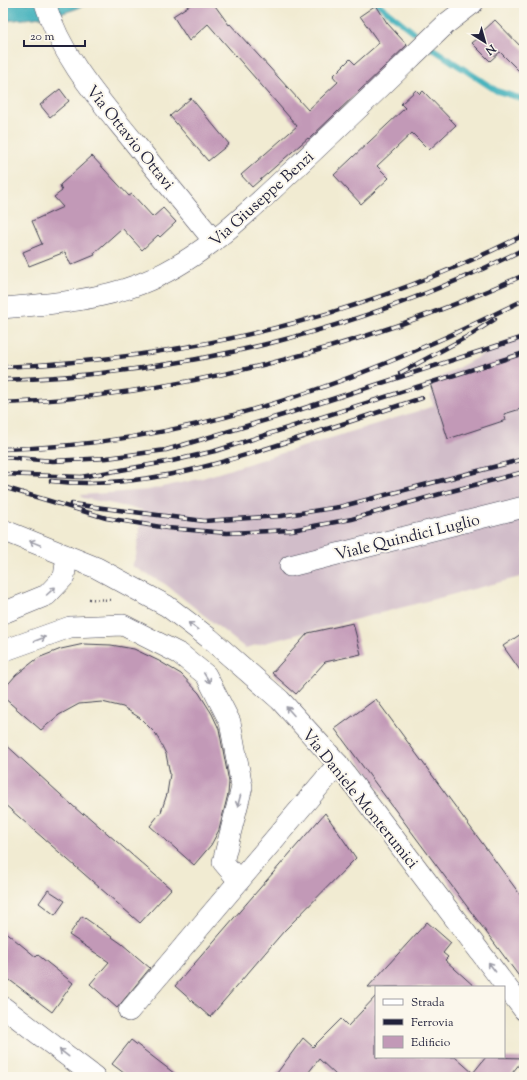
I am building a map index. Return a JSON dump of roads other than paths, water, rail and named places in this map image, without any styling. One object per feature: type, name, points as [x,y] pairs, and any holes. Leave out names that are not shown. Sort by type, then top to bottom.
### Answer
[{"type":"street","name":"Via Ottavio Ottavi","points":[[45,3],[55,29],[72,62],[97,97],[214,241]]},
{"type":"street","name":"Via Giuseppe Benzi","points":[[3,308],[74,301],[139,284],[185,262],[214,241],[314,151],[448,23],[473,3]]},
{"type":"street","name":"Viale Quindici Luglio","points":[[290,566],[524,507]]},
{"type":"street","name":"Via Daniele Monterumici","points":[[3,530],[97,568],[167,606],[197,629],[280,700],[338,764],[524,1010]]},
{"type":"street","points":[[3,612],[47,595],[64,577],[67,556]]},
{"type":"street","points":[[3,651],[70,627],[123,625],[180,654],[206,674],[230,722],[242,787],[223,862],[238,881]]},
{"type":"street","points":[[129,1011],[338,764]]},
{"type":"street","points":[[3,1006],[95,1077]]},
{"type":"water","points":[[3,3],[89,3],[79,8],[58,14],[3,21]]},
{"type":"waterway","points":[[377,3],[413,32]]},
{"type":"waterway","points":[[430,47],[497,91],[520,98],[524,101]]},
{"type":"railway","points":[[3,367],[72,362],[139,354],[205,343],[271,329],[335,311],[399,290],[462,264],[524,235]]},
{"type":"railway","points":[[3,380],[71,376],[138,369],[205,358],[271,343],[336,325],[400,303],[463,278],[524,249]]},
{"type":"railway","points":[[3,403],[69,398],[136,390],[203,378],[270,363],[335,345],[400,324],[463,301],[524,275]]},
{"type":"railway","points":[[3,449],[58,446],[113,440],[167,431],[273,403],[326,386],[377,367],[524,300]]},
{"type":"railway","points":[[400,373],[472,334],[495,319]]},
{"type":"railway","points":[[3,457],[53,461],[107,458],[166,450],[283,415],[524,337]]},
{"type":"railway","points":[[3,474],[81,477],[172,461],[215,451],[524,353]]},
{"type":"railway","points":[[51,481],[82,483],[112,482],[141,479],[200,468],[258,451],[422,398]]},
{"type":"railway","points":[[72,504],[204,521],[281,516],[339,507],[524,459]]},
{"type":"railway","points":[[3,487],[106,518],[167,528],[227,533],[292,530],[352,519],[524,472]]}]
